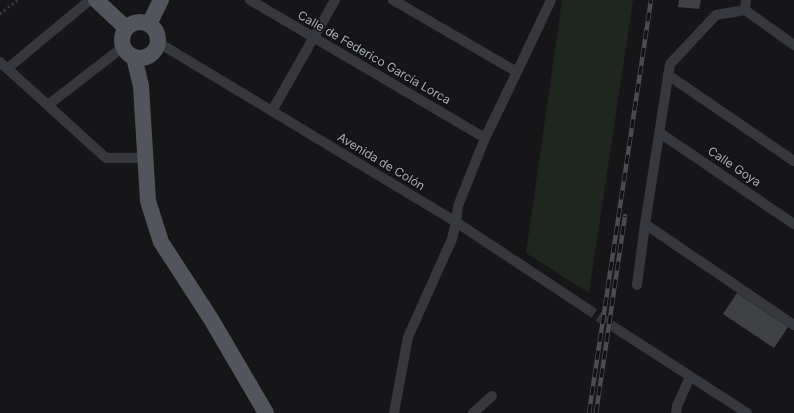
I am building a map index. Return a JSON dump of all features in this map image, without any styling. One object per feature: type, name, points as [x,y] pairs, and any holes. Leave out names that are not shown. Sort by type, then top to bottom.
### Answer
[{"type":"main road","points":[[96,0],[126,28]]},
{"type":"main road","points":[[149,24],[161,0]]},
{"type":"main road","points":[[128,52],[142,58],[150,56],[156,50],[159,43],[155,28],[149,24],[141,22],[132,23],[122,34],[121,40],[128,52],[141,86],[148,201],[160,242],[211,319],[266,413]]},
{"type":"street","points":[[90,0],[4,65],[106,158],[146,158]]},
{"type":"street","name":"Calle de Federico García Lorca","points":[[250,0],[485,138]]},
{"type":"street","points":[[272,110],[335,0]]},
{"type":"street","points":[[393,0],[517,72]]},
{"type":"street","points":[[394,413],[408,337],[452,239],[458,206],[485,138],[551,0]]},
{"type":"street","points":[[637,285],[670,64],[716,15],[746,5],[783,38],[794,45]]},
{"type":"street","points":[[783,38],[794,38]]},
{"type":"street","name":"Avenida de Colón","points":[[159,43],[456,222],[586,308]]},
{"type":"street","points":[[48,105],[128,52]]},
{"type":"street","points":[[668,75],[794,161]]},
{"type":"street","name":"Calle Goya","points":[[660,133],[794,224]]},
{"type":"street","points":[[645,224],[794,325]]},
{"type":"street","points":[[620,330],[747,413]]},
{"type":"street","points":[[676,413],[677,406],[690,377]]},
{"type":"street","points":[[473,413],[492,396]]},
{"type":"path","points":[[0,14],[18,0]]},
{"type":"shaded area","points":[[562,0],[633,0],[589,293],[526,253]]},
{"type":"building","points":[[679,0],[701,0],[699,9],[678,7]]},
{"type":"building","points":[[737,293],[788,327],[774,348],[723,314]]},
{"type":"tunnel","points":[[586,308],[620,331]]},
{"type":"railway","points":[[589,413],[651,0]]},
{"type":"railway","points":[[596,413],[625,216]]}]
